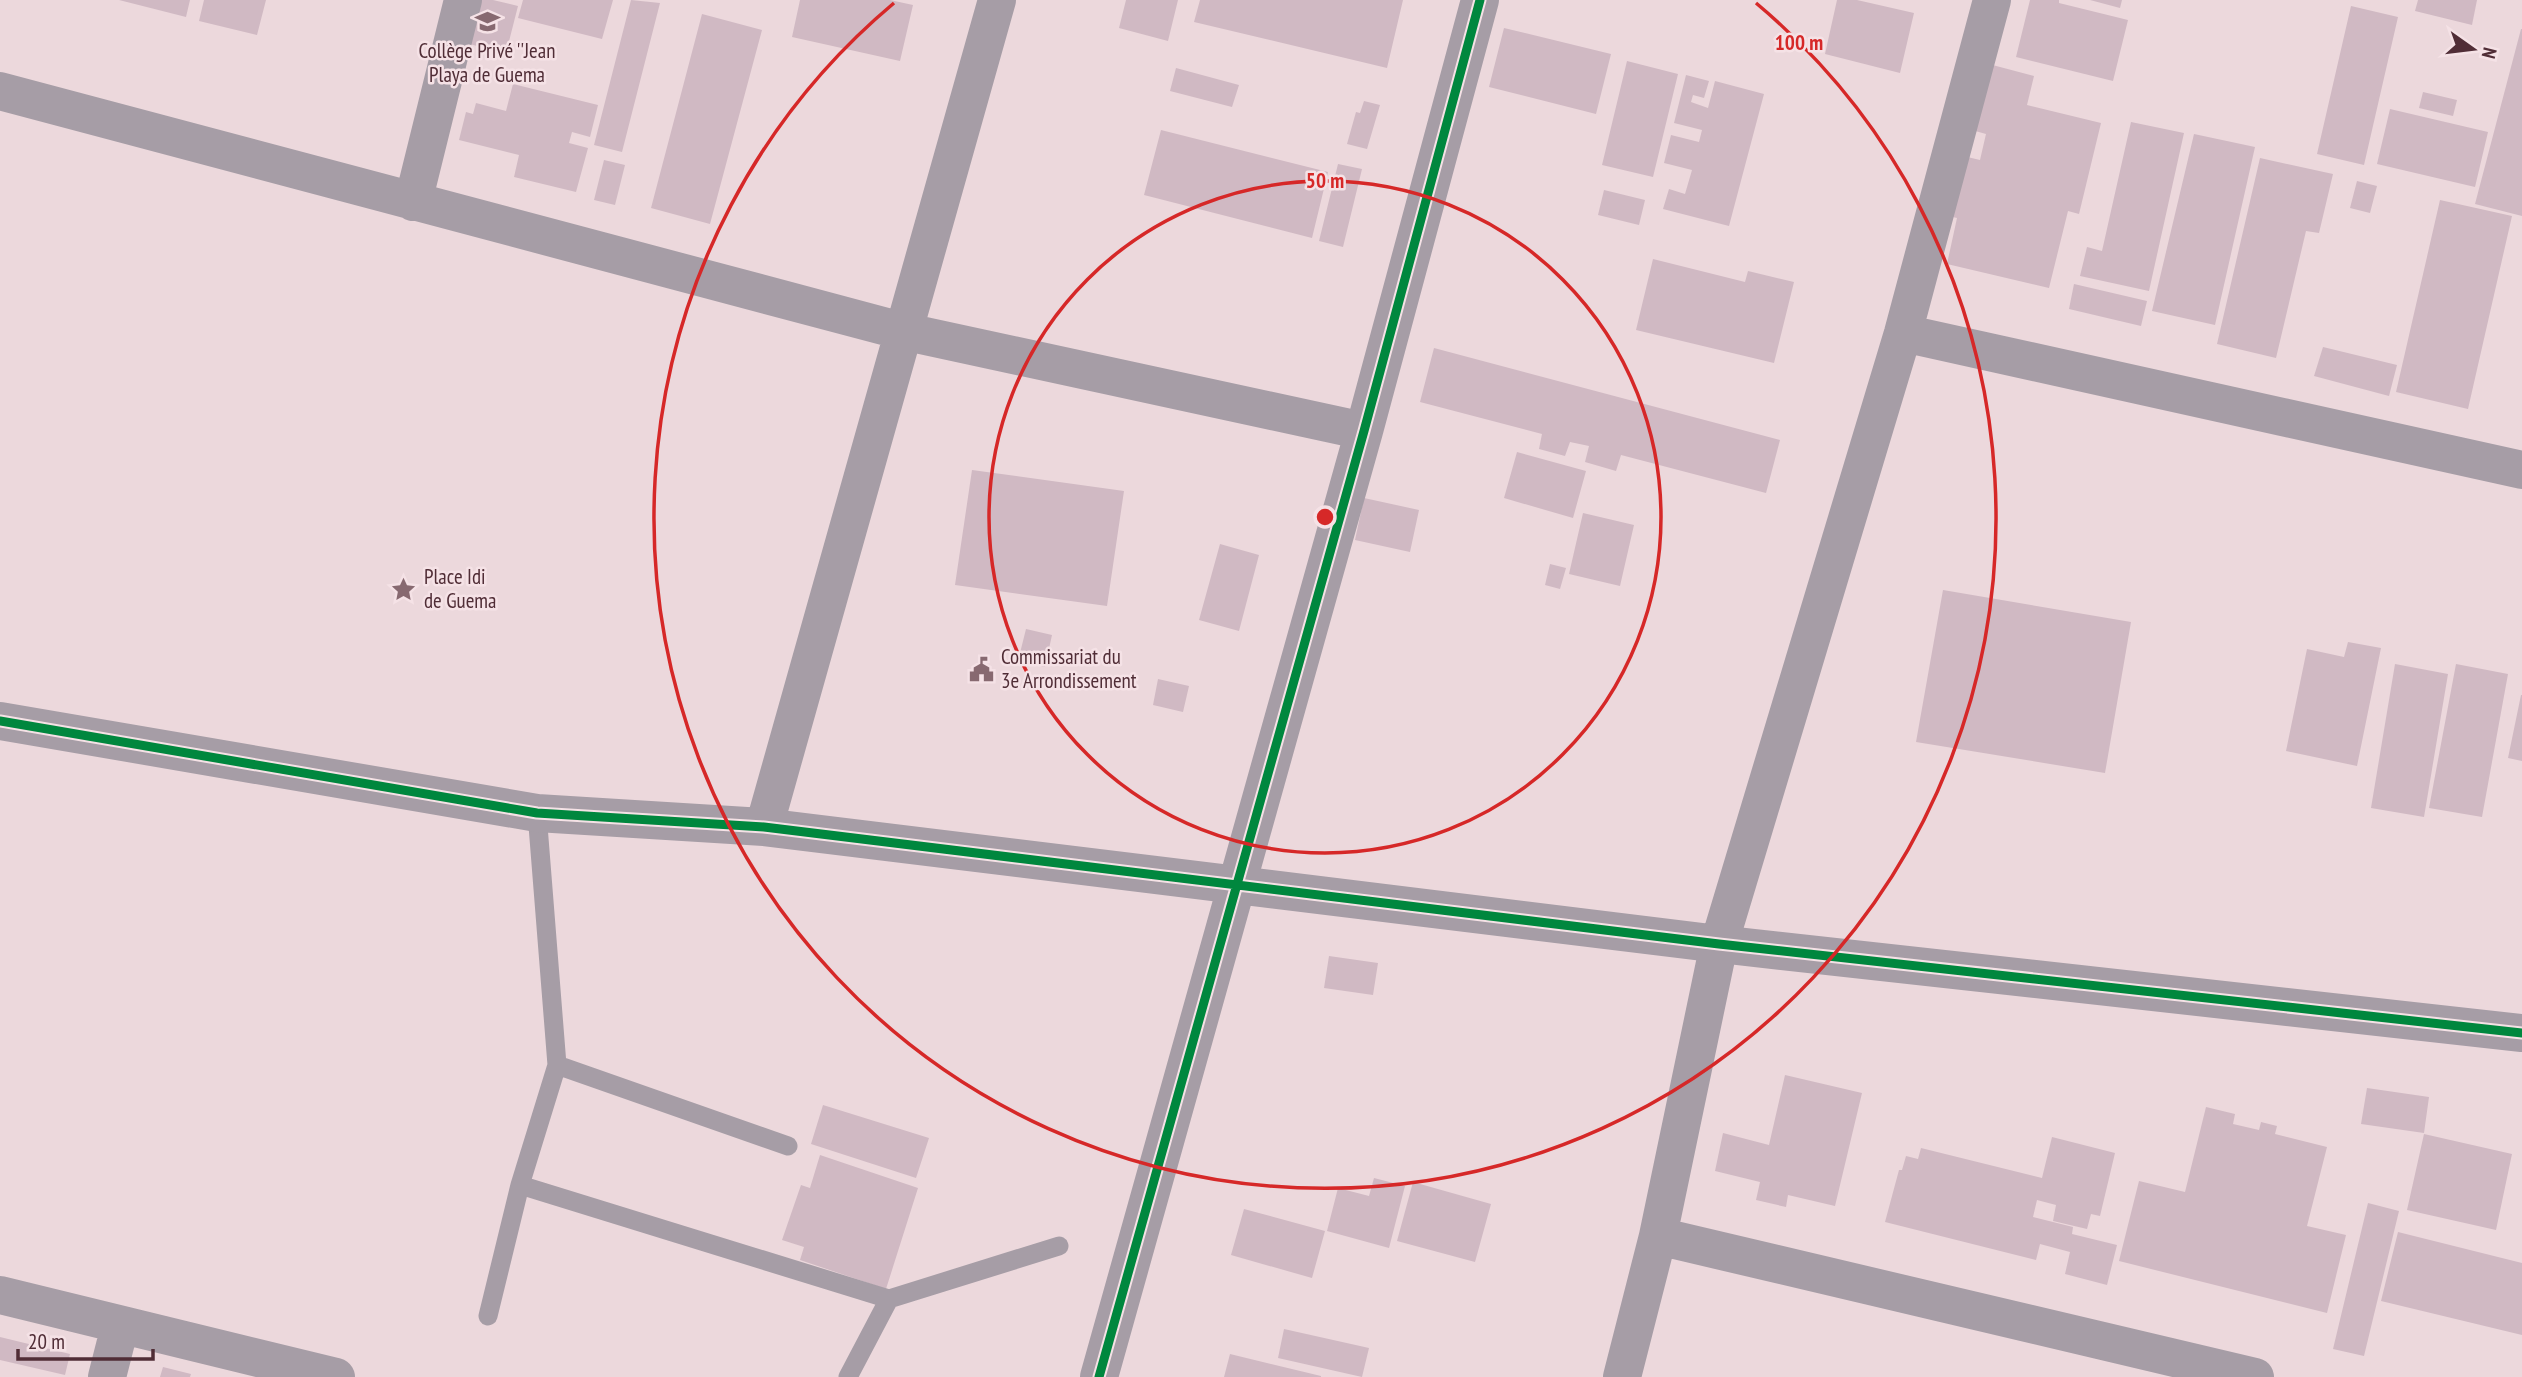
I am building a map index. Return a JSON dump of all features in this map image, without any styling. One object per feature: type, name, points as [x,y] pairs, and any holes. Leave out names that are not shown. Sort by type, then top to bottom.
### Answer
[{"type":"street","points":[[413,202],[463,0]]},
{"type":"street","points":[[764,827],[997,0]]},
{"type":"street","points":[[1099,1377],[1364,431],[1480,0]]},
{"type":"street","points":[[1622,1377],[1658,1236],[1719,944],[1903,333],[1992,0]]},
{"type":"street","points":[[0,91],[902,331],[1364,431]]},
{"type":"street","points":[[1903,333],[2522,470]]},
{"type":"street","points":[[0,721],[537,813],[764,827],[1719,944],[2522,1033]]},
{"type":"street","points":[[1658,1236],[2255,1377]]},
{"type":"street","points":[[0,1295],[335,1377]]},
{"type":"street","points":[[107,1377],[120,1326]]},
{"type":"lane","points":[[488,1316],[520,1185],[557,1065],[537,813]]},
{"type":"lane","points":[[557,1065],[788,1146]]},
{"type":"lane","points":[[520,1185],[889,1299],[1059,1246]]},
{"type":"lane","points":[[848,1377],[889,1299]]},
{"type":"building","points":[[119,0],[190,0],[186,17]]},
{"type":"building","points":[[204,0],[266,0],[257,35],[199,21]]},
{"type":"building","points":[[471,0],[493,0],[518,6],[506,53],[461,42]]},
{"type":"building","points":[[523,0],[613,0],[602,39],[518,18]]},
{"type":"building","points":[[631,0],[660,3],[622,152],[594,145]]},
{"type":"building","points":[[800,0],[890,0],[913,5],[900,61],[792,37]]},
{"type":"building","points":[[1126,0],[1178,0],[1168,41],[1119,28]]},
{"type":"building","points":[[1200,0],[1403,0],[1387,68],[1194,22]]},
{"type":"building","points":[[1837,0],[1857,0],[1914,13],[1900,73],[1825,54]]},
{"type":"building","points":[[2030,0],[2059,0],[2059,3],[2128,20],[2113,81],[2016,57]]},
{"type":"building","points":[[2090,0],[2122,0],[2120,8]]},
{"type":"building","points":[[2418,0],[2477,0],[2472,25],[2415,11]]},
{"type":"building","points":[[2351,6],[2398,17],[2364,165],[2317,154]]},
{"type":"building","points":[[702,14],[762,30],[710,224],[651,208]]},
{"type":"building","points":[[1504,28],[1611,54],[1596,114],[1489,87]]},
{"type":"building","points":[[2522,29],[2522,216],[2475,204]]},
{"type":"building","points":[[1627,61],[1678,74],[1653,177],[1602,165]]},
{"type":"building","points":[[1985,63],[2034,76],[2027,105],[2101,123],[2079,214],[2068,211],[2049,288],[1947,264],[1957,218],[1944,215],[1959,155],[1980,160],[1986,134],[1968,129]]},
{"type":"building","points":[[1176,68],[1239,85],[1232,107],[1170,91]]},
{"type":"building","points":[[1686,75],[1709,81],[1704,98],[1693,95],[1691,102],[1708,108],[1715,81],[1764,94],[1729,226],[1663,209],[1669,189],[1685,194],[1692,170],[1664,163],[1671,135],[1699,142],[1702,130],[1674,123]]},
{"type":"building","points":[[513,84],[598,105],[590,137],[572,132],[569,143],[588,148],[576,192],[514,177],[519,155],[459,140],[466,112],[473,114],[476,103],[506,111]]},
{"type":"building","points":[[2423,92],[2457,100],[2453,116],[2419,108]]},
{"type":"building","points":[[1364,101],[1380,105],[1367,149],[1347,144],[1356,112],[1360,113]]},
{"type":"building","points":[[2390,109],[2488,132],[2475,187],[2377,164]]},
{"type":"building","points":[[2131,122],[2184,133],[2149,291],[2080,276],[2087,247],[2102,251]]},
{"type":"building","points":[[1161,130],[1328,172],[1312,238],[1144,195]]},
{"type":"building","points":[[2194,134],[2255,147],[2215,325],[2152,311]]},
{"type":"building","points":[[2260,158],[2333,174],[2319,233],[2306,231],[2276,358],[2217,344]]},
{"type":"building","points":[[604,160],[625,165],[615,205],[594,200]]},
{"type":"building","points":[[1338,164],[1362,169],[1343,247],[1319,241]]},
{"type":"building","points":[[2357,181],[2377,186],[2370,213],[2350,208]]},
{"type":"building","points":[[1604,190],[1645,200],[1639,225],[1598,215]]},
{"type":"building","points":[[2440,200],[2512,216],[2468,409],[2396,392]]},
{"type":"building","points":[[1653,259],[1745,282],[1748,271],[1794,282],[1774,363],[1636,330]]},
{"type":"building","points":[[2074,284],[2147,301],[2141,326],[2069,309]]},
{"type":"building","points":[[2323,347],[2397,365],[2389,396],[2314,376]]},
{"type":"building","points":[[1434,348],[1780,440],[1766,493],[1621,455],[1616,471],[1585,462],[1589,446],[1570,442],[1565,456],[1539,449],[1542,434],[1420,402]]},
{"type":"building","points":[[1517,452],[1586,471],[1573,518],[1504,498]]},
{"type":"building","points":[[972,470],[1124,491],[1107,606],[955,585]]},
{"type":"building","points":[[1364,498],[1419,510],[1410,552],[1355,540]]},
{"type":"building","points":[[1583,513],[1634,525],[1620,586],[1569,574]]},
{"type":"building","points":[[1220,544],[1259,555],[1239,631],[1199,620]]},
{"type":"building","points":[[1550,564],[1566,568],[1560,589],[1545,585]]},
{"type":"building","points":[[1943,590],[2131,622],[2105,773],[1916,742]]},
{"type":"building","points":[[1026,629],[1052,635],[1045,667],[1018,661]]},
{"type":"building","points":[[2348,642],[2381,648],[2357,766],[2286,751],[2307,649],[2344,657]]},
{"type":"building","points":[[2395,664],[2448,674],[2424,817],[2371,808]]},
{"type":"building","points":[[2456,664],[2508,674],[2482,817],[2429,808]]},
{"type":"building","points":[[1158,679],[1189,686],[1183,712],[1153,705]]},
{"type":"building","points":[[2522,695],[2522,761],[2508,758]]},
{"type":"building","points":[[1329,956],[1378,963],[1373,995],[1324,988]]},
{"type":"building","points":[[1785,1075],[1862,1093],[1835,1206],[1788,1195],[1786,1207],[1756,1200],[1760,1182],[1715,1171],[1723,1133],[1769,1145]]},
{"type":"building","points":[[2367,1088],[2429,1097],[2424,1133],[2361,1124]]},
{"type":"building","points":[[823,1105],[929,1138],[916,1178],[811,1144]]},
{"type":"building","points":[[2206,1107],[2235,1114],[2233,1124],[2259,1130],[2261,1122],[2277,1126],[2275,1134],[2327,1147],[2307,1226],[2346,1235],[2327,1313],[2119,1261],[2139,1181],[2185,1192]]},
{"type":"building","points":[[2424,1134],[2512,1154],[2496,1230],[2407,1210]]},
{"type":"building","points":[[2052,1137],[2115,1153],[2100,1216],[2091,1214],[2087,1229],[2053,1221],[2056,1205],[2037,1200],[2033,1217],[2073,1227],[2072,1234],[2117,1245],[2107,1285],[2065,1274],[2070,1252],[2040,1244],[2036,1260],[1885,1222],[1899,1170],[1902,1170],[1906,1156],[1918,1159],[1921,1148],[2042,1178]]},
{"type":"building","points":[[820,1155],[918,1188],[886,1289],[800,1260],[804,1247],[782,1240],[801,1185],[810,1188]]},
{"type":"building","points":[[1374,1178],[1405,1186],[1389,1248],[1327,1231],[1338,1188],[1369,1196]]},
{"type":"building","points":[[1413,1182],[1491,1204],[1475,1262],[1397,1241]]},
{"type":"building","points":[[2368,1203],[2399,1211],[2364,1356],[2333,1349]]},
{"type":"building","points":[[1244,1209],[1325,1231],[1312,1278],[1231,1255]]},
{"type":"building","points":[[2398,1232],[2522,1263],[2522,1335],[2381,1301]]},
{"type":"building","points":[[1284,1329],[1369,1348],[1362,1377],[1278,1358]]},
{"type":"building","points":[[0,1337],[70,1354],[65,1375],[0,1360]]},
{"type":"building","points":[[1230,1354],[1321,1376],[1321,1377],[1224,1377]]},
{"type":"building","points":[[163,1367],[191,1374],[190,1377],[160,1377]]},
{"type":"cycle path","points":[[1099,1377],[1364,431],[1480,0]]},
{"type":"cycle path","points":[[0,721],[537,813],[764,827],[1719,944],[2522,1033]]},
{"type":"place","name":"Collège Privé ''Jean Playa de Guema","points":[[487,22]]},
{"type":"place","name":"Place Idi de Guema","points":[[404,589]]},
{"type":"place","name":"Commissariat du 3e Arrondissement","points":[[981,669]]}]
